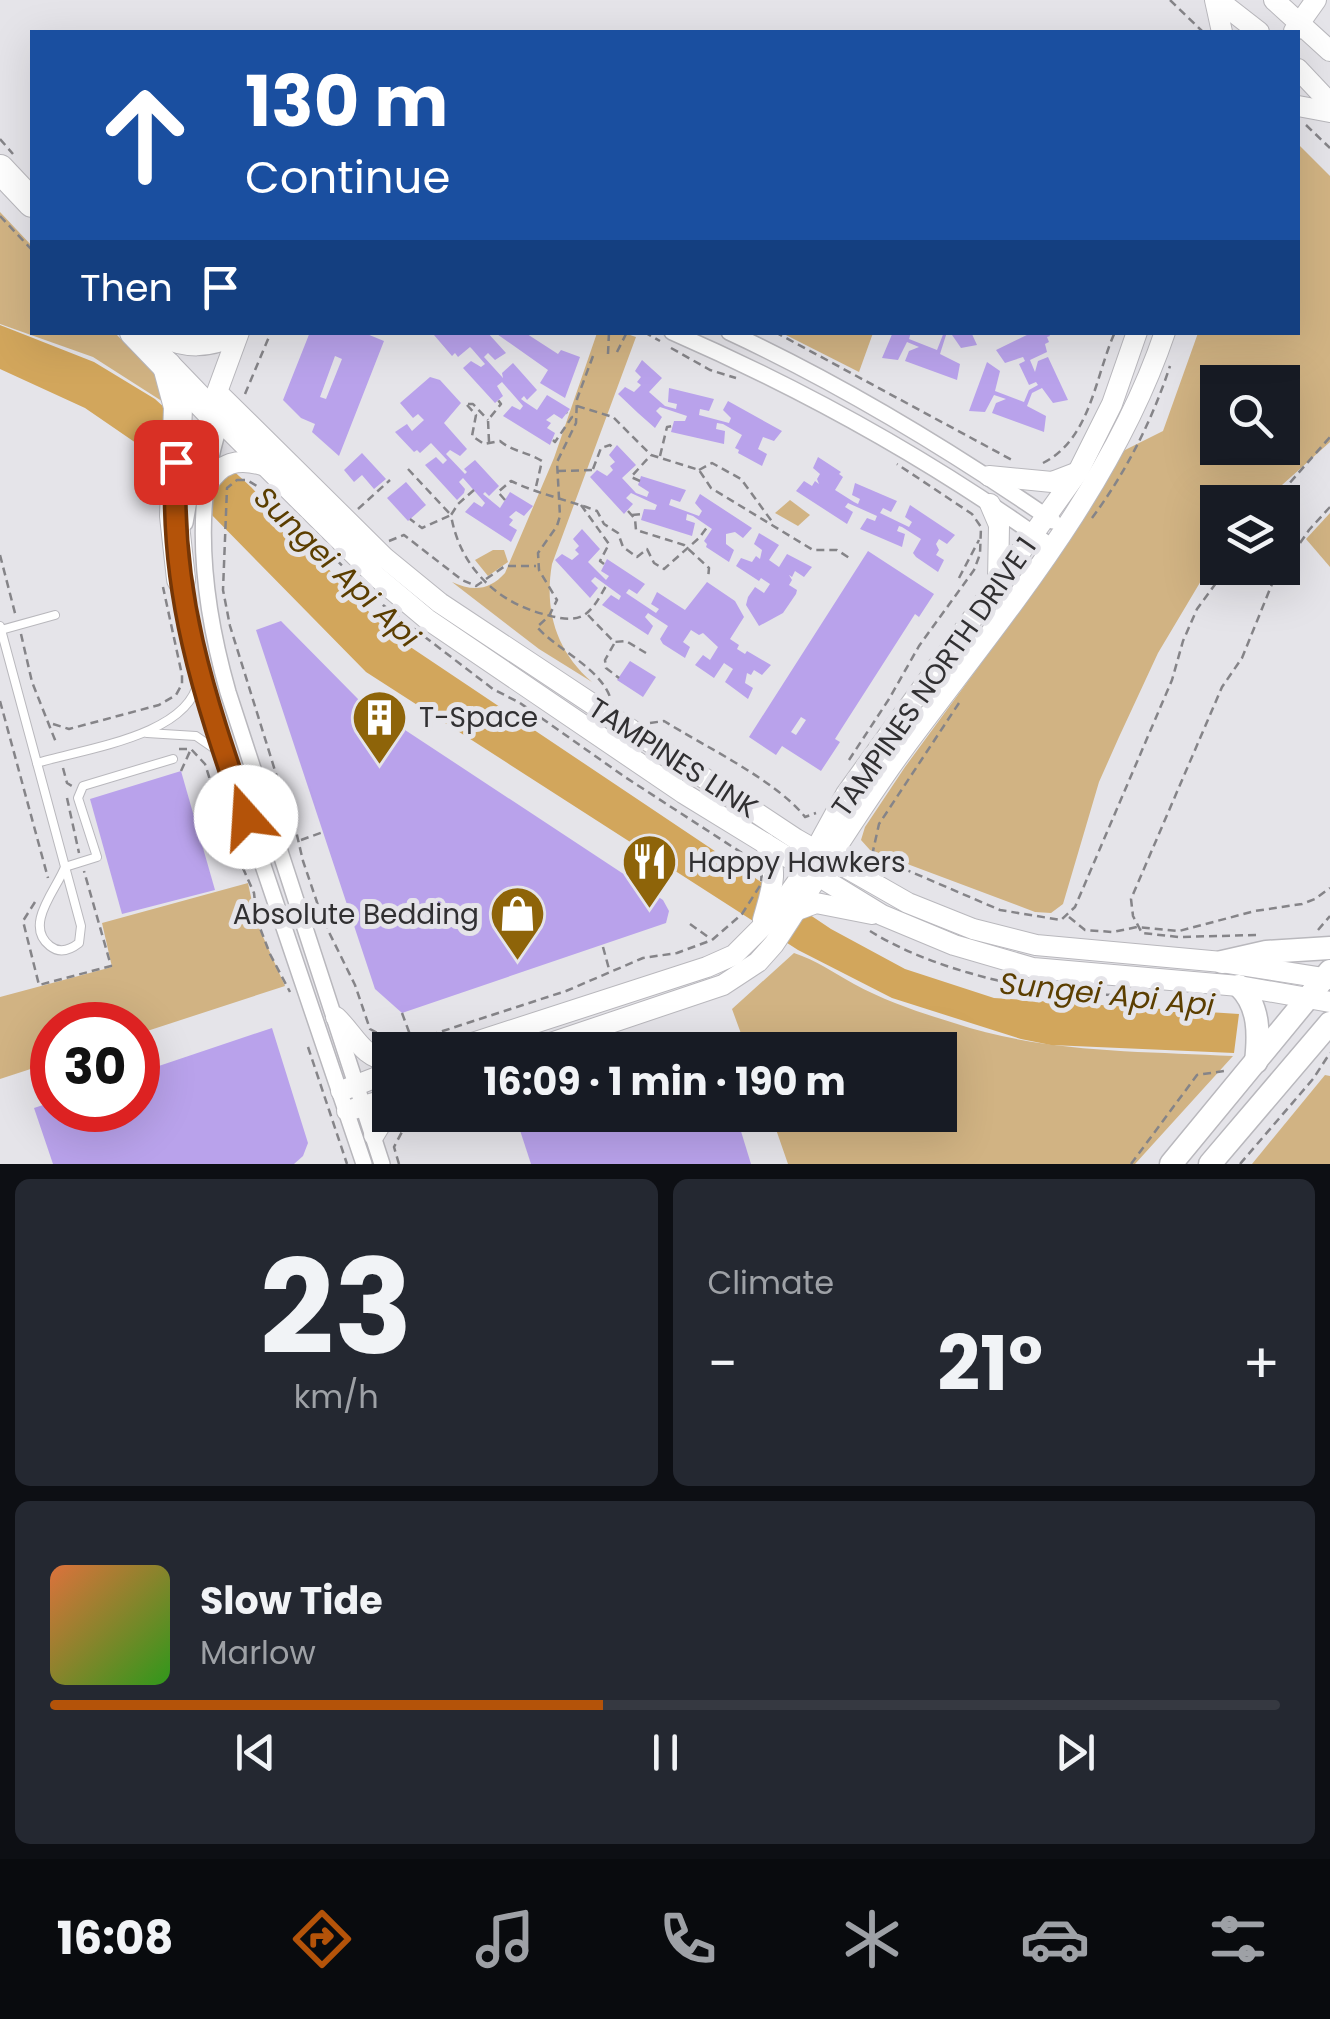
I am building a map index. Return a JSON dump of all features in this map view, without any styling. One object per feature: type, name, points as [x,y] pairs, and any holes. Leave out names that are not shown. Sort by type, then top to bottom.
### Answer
[{"type":"highway","points":[[0,168],[30,201]]},
{"type":"highway","points":[[0,193],[30,225]]},
{"type":"highway","points":[[137,335],[220,415]]},
{"type":"highway","points":[[162,335],[220,415]]},
{"type":"highway","points":[[166,335],[178,341],[200,342],[229,335]]},
{"type":"highway","points":[[167,366],[178,407],[182,495],[171,580]]},
{"type":"main road","points":[[1222,962],[1324,939]]},
{"type":"main road","points":[[1171,1164],[1256,1062],[1319,1000],[1328,976]]},
{"type":"main road","points":[[1240,986],[1250,996],[1254,1012],[1259,1042],[1256,1062]]},
{"type":"main road","points":[[1210,1164],[1330,1024]]},
{"type":"street","points":[[1216,0],[1222,30]]},
{"type":"street","points":[[1216,0],[1255,30]]},
{"type":"street","points":[[1316,0],[1289,13],[1330,51]]},
{"type":"street","points":[[1300,72],[1330,103]]},
{"type":"street","points":[[1300,106],[1330,112]]},
{"type":"street","points":[[235,335],[207,484],[206,594],[217,653],[336,1017],[364,1164]]},
{"type":"street","points":[[182,495],[253,335]]},
{"type":"street","points":[[679,335],[767,374],[874,431],[1044,533]]},
{"type":"street","points":[[735,335],[883,412],[989,476],[1044,533]]},
{"type":"street","name":"TAMPINES NORTH DRIVE 1","points":[[505,1032],[734,955],[760,933],[889,769],[1044,533],[1112,404],[1136,335]]},
{"type":"street","name":"TAMPINES NORTH DRIVE 1","points":[[584,1032],[722,985],[758,962],[797,910],[846,794],[998,584],[1044,533],[1065,529],[1128,425],[1164,335]]},
{"type":"street","name":"TAMPINES LINK","points":[[220,415],[262,464],[377,577],[427,619],[642,766],[764,841],[908,903],[1014,941],[1328,976]]},
{"type":"street","name":"TAMPINES LINK","points":[[220,415],[405,576],[817,863],[882,915],[954,945],[1033,968],[1240,986],[1319,1000]]},
{"type":"street","points":[[207,484],[214,472],[231,462],[262,464]]},
{"type":"street","points":[[989,476],[1052,482],[1078,472]]},
{"type":"street","points":[[990,504],[999,525],[998,584]]},
{"type":"street","points":[[405,576],[403,585],[407,593],[427,619]]},
{"type":"street","points":[[171,580],[225,756],[353,1098],[374,1135],[382,1164]]},
{"type":"street","points":[[760,933],[776,877],[773,857],[764,841]]},
{"type":"street","points":[[797,910],[816,902],[882,915]]},
{"type":"street","points":[[692,996],[693,970]]},
{"type":"street","points":[[336,1017],[372,1057]]},
{"type":"street","points":[[353,1098],[372,1085]]},
{"type":"street","points":[[353,1098],[372,1098]]},
{"type":"lane","points":[[55,615],[0,628],[65,866],[82,936],[79,943],[63,951],[54,950],[40,927],[44,908],[65,866],[97,857],[78,798],[83,786],[173,759]]},
{"type":"lane","points":[[37,763],[143,733],[188,706],[198,686],[198,672]]},
{"type":"lane","points":[[143,733],[196,736],[225,756]]},
{"type":"lane","points":[[142,769],[146,781]]},
{"type":"path","points":[[1170,0],[1201,30]]},
{"type":"path","points":[[1300,121],[1330,148]]},
{"type":"path","points":[[0,216],[30,248]]},
{"type":"path","points":[[220,415],[244,394],[270,335]]},
{"type":"path","points":[[608,335],[608,354]]},
{"type":"path","points":[[616,352],[625,335]]},
{"type":"path","points":[[649,335],[710,370],[746,381]]},
{"type":"path","points":[[781,335],[1015,462]]},
{"type":"path","points":[[1034,466],[1064,451],[1098,388],[1104,357],[1115,335]]},
{"type":"path","points":[[592,356],[576,424],[555,471],[560,516],[538,553],[537,566],[558,600],[537,628],[577,659],[605,687],[610,698],[597,691]]},
{"type":"path","points":[[489,444],[488,420],[501,404],[498,400]]},
{"type":"path","points":[[488,420],[473,404],[467,405],[476,416],[472,436],[484,444],[500,442],[542,461],[535,492]]},
{"type":"path","points":[[578,406],[613,417],[651,455],[699,470],[711,488],[813,550],[837,550],[851,558]]},
{"type":"path","points":[[499,407],[506,411]]},
{"type":"path","points":[[565,443],[555,439],[572,417],[568,413]]},
{"type":"path","points":[[658,424],[673,426]]},
{"type":"path","points":[[660,458],[667,428]]},
{"type":"path","points":[[1288,485],[1330,437]]},
{"type":"path","points":[[555,471],[594,471],[602,448],[613,448]]},
{"type":"path","points":[[640,481],[633,479],[631,472],[651,455]]},
{"type":"path","points":[[699,470],[712,463],[741,479],[774,524]]},
{"type":"path","points":[[855,750],[918,646],[974,570],[981,538],[972,514],[897,464]]},
{"type":"path","points":[[408,468],[451,515],[455,539],[467,562],[511,602],[549,616],[574,619],[587,614],[606,586]]},
{"type":"path","points":[[376,1032],[370,1029],[355,985],[323,920],[303,862],[301,840],[230,626],[224,590],[224,528],[227,488],[237,480],[246,480],[265,491],[383,605],[493,689],[520,703],[762,866],[761,884],[742,914],[712,940],[677,953],[642,958],[566,990],[439,1032]]},
{"type":"path","points":[[358,510],[390,480]]},
{"type":"path","points":[[505,500],[498,492],[510,480],[535,492],[597,510],[604,524],[618,533],[622,547],[637,557],[647,549],[654,563],[664,568],[708,526]]},
{"type":"path","points":[[410,520],[422,528],[451,515],[474,490]]},
{"type":"path","points":[[580,504],[609,544],[602,561],[596,553]]},
{"type":"path","points":[[1258,935],[1142,934],[1131,899],[1222,687],[1242,658],[1272,584],[1330,506]]},
{"type":"path","points":[[628,511],[636,519],[636,530],[687,548],[708,568],[708,579]]},
{"type":"path","points":[[632,516],[643,514]]},
{"type":"path","points":[[399,551],[388,542],[404,535],[462,580],[476,586],[505,566],[537,566]]},
{"type":"path","points":[[958,578],[981,538]]},
{"type":"path","points":[[50,722],[70,729],[159,704],[176,695],[182,675],[171,580]]},
{"type":"path","points":[[873,850],[881,859],[1000,910],[1061,920],[1068,916],[1076,907],[1172,680],[1196,609],[1215,585]]},
{"type":"path","points":[[587,614],[614,642]]},
{"type":"path","points":[[614,642],[626,641],[646,653]]},
{"type":"path","points":[[614,642],[605,660],[606,668],[619,678]]},
{"type":"path","points":[[0,701],[47,872]]},
{"type":"path","points":[[649,723],[664,721],[797,806],[805,817],[815,815],[822,803]]},
{"type":"path","points":[[172,748],[191,750],[205,764],[226,830],[254,893],[257,920],[292,995]]},
{"type":"path","points":[[182,770],[191,750]]},
{"type":"path","points":[[72,786],[79,776]]},
{"type":"path","points":[[301,840],[323,832]]},
{"type":"path","points":[[1068,916],[1085,930],[1178,930],[1302,904],[1330,888]]},
{"type":"path","points":[[1324,939],[1330,916]]},
{"type":"path","points":[[690,924],[712,940]]},
{"type":"path","points":[[603,946],[610,970]]},
{"type":"path","points":[[402,1013],[409,1032]]},
{"type":"path","points":[[306,1039],[347,1164]]},
{"type":"path","points":[[1240,1164],[1330,1053]]},
{"type":"path","points":[[1131,1164],[1196,1075],[1224,1071],[1231,1063]]},
{"type":"path","points":[[399,1164],[394,1147],[402,1132]]},
{"type":"shaded area","points":[[1300,146],[1330,176],[1330,442],[1282,485],[1200,485],[1200,583],[1158,653],[1099,782],[1063,904],[1051,913],[1035,912],[870,850],[861,840],[865,827],[1043,579],[1115,455],[1163,431],[1197,335],[1300,335]]},
{"type":"shaded area","points":[[0,212],[30,244],[30,335],[0,324]]},
{"type":"shaded area","points":[[0,325],[94,362],[155,399],[251,487],[388,632],[831,929],[905,969],[994,998],[1239,1014],[1234,1053],[1051,1045],[1021,1039],[892,998],[798,950],[366,672],[152,454],[85,408],[0,369]]},
{"type":"shaded area","points":[[31,335],[117,335],[164,383],[168,405],[93,357]]},
{"type":"shaded area","points":[[596,335],[636,337],[552,564],[550,597],[556,629],[569,657],[592,682],[539,649],[452,582],[481,588],[505,573],[554,458]]},
{"type":"shaded area","points":[[786,335],[872,335],[859,372]]},
{"type":"shaded area","points":[[790,500],[810,515],[798,526],[775,513]]},
{"type":"shaded area","points":[[1330,513],[1330,567],[1306,539]]},
{"type":"shaded area","points":[[493,550],[504,550],[508,562],[488,576],[475,560]]},
{"type":"shaded area","points":[[248,883],[256,921],[285,986],[160,1027],[160,1002],[30,1002],[30,1069],[0,1079],[0,997],[112,967],[102,923]]},
{"type":"shaded area","points":[[794,953],[891,1001],[988,1033],[1092,1049],[1233,1056],[1135,1164],[788,1164],[777,1132],[957,1132],[957,1032],[740,1032],[732,1009]]},
{"type":"shaded area","points":[[1325,1075],[1330,1076],[1330,1164],[1252,1164]]},
{"type":"building","points":[[309,335],[369,335],[384,341],[339,456],[312,432],[315,424],[301,418],[283,400]],"holes":[[[335,356],[342,359],[326,399],[320,397]]]},
{"type":"building","points":[[434,335],[490,335],[506,353],[495,360],[488,353],[484,357],[503,378],[502,373],[513,363],[537,390],[527,400],[524,396],[521,399],[537,410],[547,395],[570,409],[562,419],[554,414],[546,420],[551,423],[547,428],[555,433],[550,445],[503,416],[512,406],[520,410],[523,406],[502,382],[497,386],[503,396],[495,403],[463,368],[471,361],[481,367],[485,364],[470,347],[458,357],[455,353],[452,356]]},
{"type":"building","points":[[498,335],[529,335],[558,354],[561,350],[580,357],[565,398],[540,383],[548,370]]},
{"type":"building","points":[[892,335],[910,335],[909,339],[937,350],[946,335],[940,354],[960,364],[957,380],[905,361],[909,351],[919,347],[907,342],[898,360],[882,358]]},
{"type":"building","points":[[952,335],[972,335],[977,345],[961,348]]},
{"type":"building","points":[[1027,335],[1050,335],[1045,344],[1047,352],[1030,360],[1035,372],[1038,361],[1048,357],[1068,400],[1053,403],[1042,388],[1032,393],[1027,406],[1046,416],[1044,432],[992,413],[996,403],[1006,399],[994,395],[985,412],[969,411],[987,362],[1000,371],[995,391],[1024,402],[1029,390],[1038,385],[1029,385],[1019,364],[1025,361],[1023,357],[1005,363],[996,350]]},
{"type":"building","points":[[642,360],[662,378],[649,392],[665,406],[676,409],[677,404],[668,402],[669,388],[714,399],[709,411],[700,409],[699,415],[729,423],[731,418],[723,410],[728,401],[782,431],[774,441],[763,437],[758,449],[767,454],[762,466],[738,453],[735,448],[742,435],[723,424],[717,423],[716,429],[725,431],[724,444],[671,432],[674,421],[685,421],[687,416],[660,407],[656,411],[662,417],[655,428],[638,413],[618,394],[625,387],[634,392],[641,385],[637,382],[641,377],[635,371]]},
{"type":"building","points":[[430,377],[440,380],[461,403],[444,423],[467,449],[460,456],[450,450],[446,454],[465,474],[464,469],[475,460],[499,486],[489,496],[483,494],[500,508],[510,492],[533,506],[524,516],[516,511],[509,517],[513,520],[509,525],[517,530],[511,542],[465,512],[474,502],[482,507],[485,503],[463,478],[459,482],[464,493],[457,500],[425,465],[436,457],[443,464],[447,460],[431,443],[420,453],[414,452],[395,432],[407,424],[412,431],[424,420],[418,414],[413,418],[400,403]]},
{"type":"building","points":[[617,445],[636,465],[622,478],[636,493],[647,497],[649,492],[638,485],[641,476],[686,490],[680,502],[671,499],[669,505],[699,516],[702,511],[695,503],[700,494],[752,528],[743,538],[735,532],[726,534],[726,544],[734,550],[729,562],[706,547],[704,541],[712,529],[693,516],[687,514],[686,520],[695,523],[692,536],[641,520],[644,509],[655,510],[657,505],[631,493],[626,498],[633,504],[624,514],[590,477],[597,470],[607,476],[613,470],[610,466],[615,462],[609,455]]},
{"type":"building","points":[[362,453],[386,479],[374,489],[362,475],[354,482],[344,470]]},
{"type":"building","points":[[818,457],[841,472],[843,477],[835,490],[854,502],[858,504],[860,499],[852,495],[855,483],[897,501],[891,512],[883,508],[880,513],[909,527],[912,522],[905,517],[910,505],[955,535],[947,544],[939,539],[936,544],[936,555],[944,560],[938,572],[916,557],[913,553],[921,539],[902,527],[897,531],[905,534],[902,547],[860,529],[867,518],[875,521],[877,516],[848,503],[845,507],[853,512],[847,524],[796,491],[804,481],[812,486],[815,481],[819,484],[820,474],[813,468]]},
{"type":"building","points":[[406,482],[426,505],[408,521],[387,498]]},
{"type":"building","points":[[582,529],[600,549],[588,562],[606,580],[609,576],[601,571],[607,559],[645,584],[637,594],[629,589],[626,593],[656,613],[659,609],[651,604],[657,592],[685,610],[707,582],[735,601],[744,617],[730,639],[739,645],[737,649],[771,665],[762,675],[754,670],[751,675],[747,673],[745,683],[753,688],[748,699],[725,682],[733,669],[724,663],[714,678],[695,665],[703,655],[710,660],[718,647],[703,633],[691,630],[683,642],[690,647],[685,658],[663,644],[660,639],[668,626],[648,613],[645,617],[653,626],[648,635],[602,605],[611,595],[619,600],[621,596],[595,577],[591,581],[598,588],[590,598],[555,560],[562,554],[572,560],[579,554],[573,539]]},
{"type":"building","points":[[759,533],[779,545],[769,560],[779,567],[787,554],[812,567],[804,577],[795,571],[792,577],[789,575],[789,585],[797,590],[796,594],[783,613],[759,626],[746,605],[748,597],[755,587],[764,593],[770,584],[736,566],[741,558],[752,562],[756,556],[760,559],[762,550],[754,544]]},
{"type":"building","points":[[868,551],[934,594],[919,617],[915,614],[840,731],[835,739],[840,742],[821,771],[782,746],[776,755],[749,737]],"holes":[[[801,717],[806,720],[796,735],[791,732]]]},
{"type":"building","name":"T-Space","points":[[281,621],[358,699],[663,900],[669,911],[666,923],[402,1013],[375,989],[256,630]]},
{"type":"building","points":[[630,661],[656,677],[643,697],[617,680]]},
{"type":"building","points":[[181,771],[215,890],[122,914],[90,799]]},
{"type":"building","points":[[272,1028],[308,1143],[303,1156],[294,1164],[53,1164],[42,1132],[160,1132],[160,1066]]},
{"type":"building","points":[[521,1132],[741,1132],[751,1164],[531,1164]]},
{"type":"place","name":"T-Space","points":[[380,766]]},
{"type":"place","name":"Happy Hawkers","points":[[649,911]]},
{"type":"place","name":"Absolute Bedding","points":[[518,963]]},
{"type":"route","points":[[176,462],[176,548],[191,646],[246,817]]},
{"type":"water label","name":"Sungei Api Api","points":[[337,567]]},
{"type":"water label","name":"Sungei Api Api","points":[[1107,994]]}]
